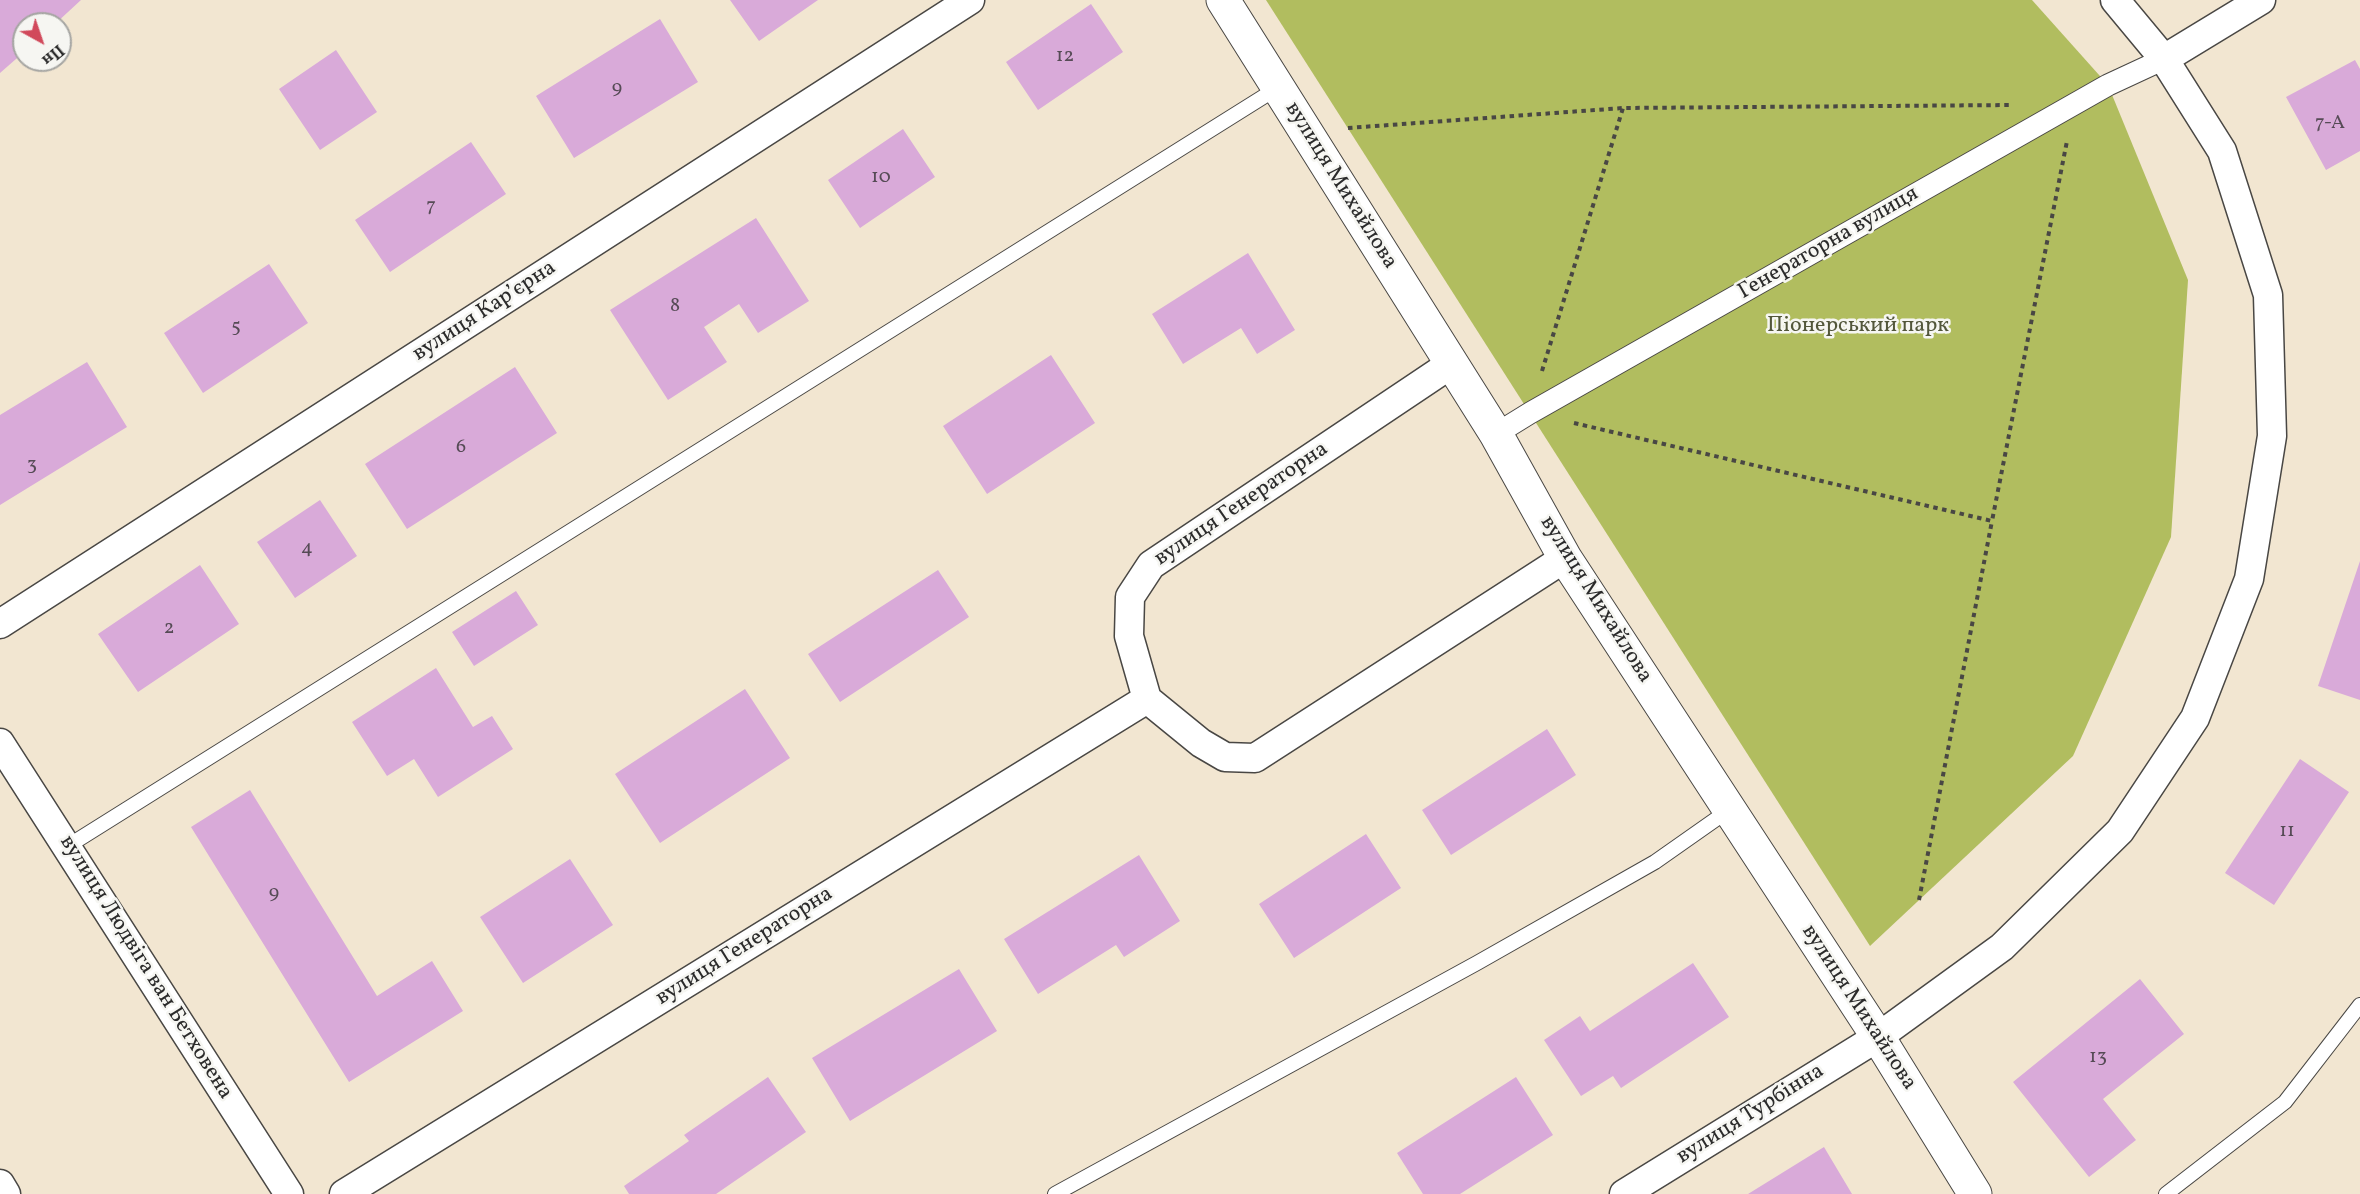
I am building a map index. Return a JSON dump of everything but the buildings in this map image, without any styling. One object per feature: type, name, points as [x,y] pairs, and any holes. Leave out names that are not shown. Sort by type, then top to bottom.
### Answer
[{"type":"street","name":"вулиця Кар’єрна","points":[[0,624],[970,0]]},
{"type":"street","name":"вулиця Михайлова","points":[[1223,0],[1496,434],[1565,558],[1878,1036],[1975,1194]]},
{"type":"street","name":"вулиця Турбінна","points":[[1624,1194],[1878,1036],[2002,947],[2120,831],[2194,718],[2249,579],[2272,436],[2268,295],[2222,151],[2164,59],[2115,0]]},
{"type":"street","points":[[2164,59],[2261,0]]},
{"type":"street","name":"Генераторна вулиця","points":[[1496,434],[2108,85],[2164,59]]},
{"type":"street","name":"вулиця Генераторна","points":[[344,1194],[1147,699],[1129,636],[1129,607],[1130,597],[1151,565],[1451,364]]},
{"type":"street","points":[[1147,699],[1201,743],[1225,757],[1255,758],[1565,558]]},
{"type":"street","name":"вулиця Людвіга ван Бетховена","points":[[0,743],[289,1194]]},
{"type":"street","points":[[0,1184],[6,1194]]},
{"type":"lane","points":[[68,846],[1279,87]]},
{"type":"lane","points":[[1055,1194],[1477,963],[1655,862],[1729,810]]},
{"type":"lane","points":[[2166,1194],[2285,1102],[2360,1005]]},
{"type":"path","points":[[1530,413],[1623,108]]},
{"type":"path","points":[[1919,900],[1992,521]]},
{"type":"green space","name":"Піонерський парк","points":[[1266,0],[2032,0],[2108,85],[2188,280],[2171,537],[2073,756],[1870,946]]}]
